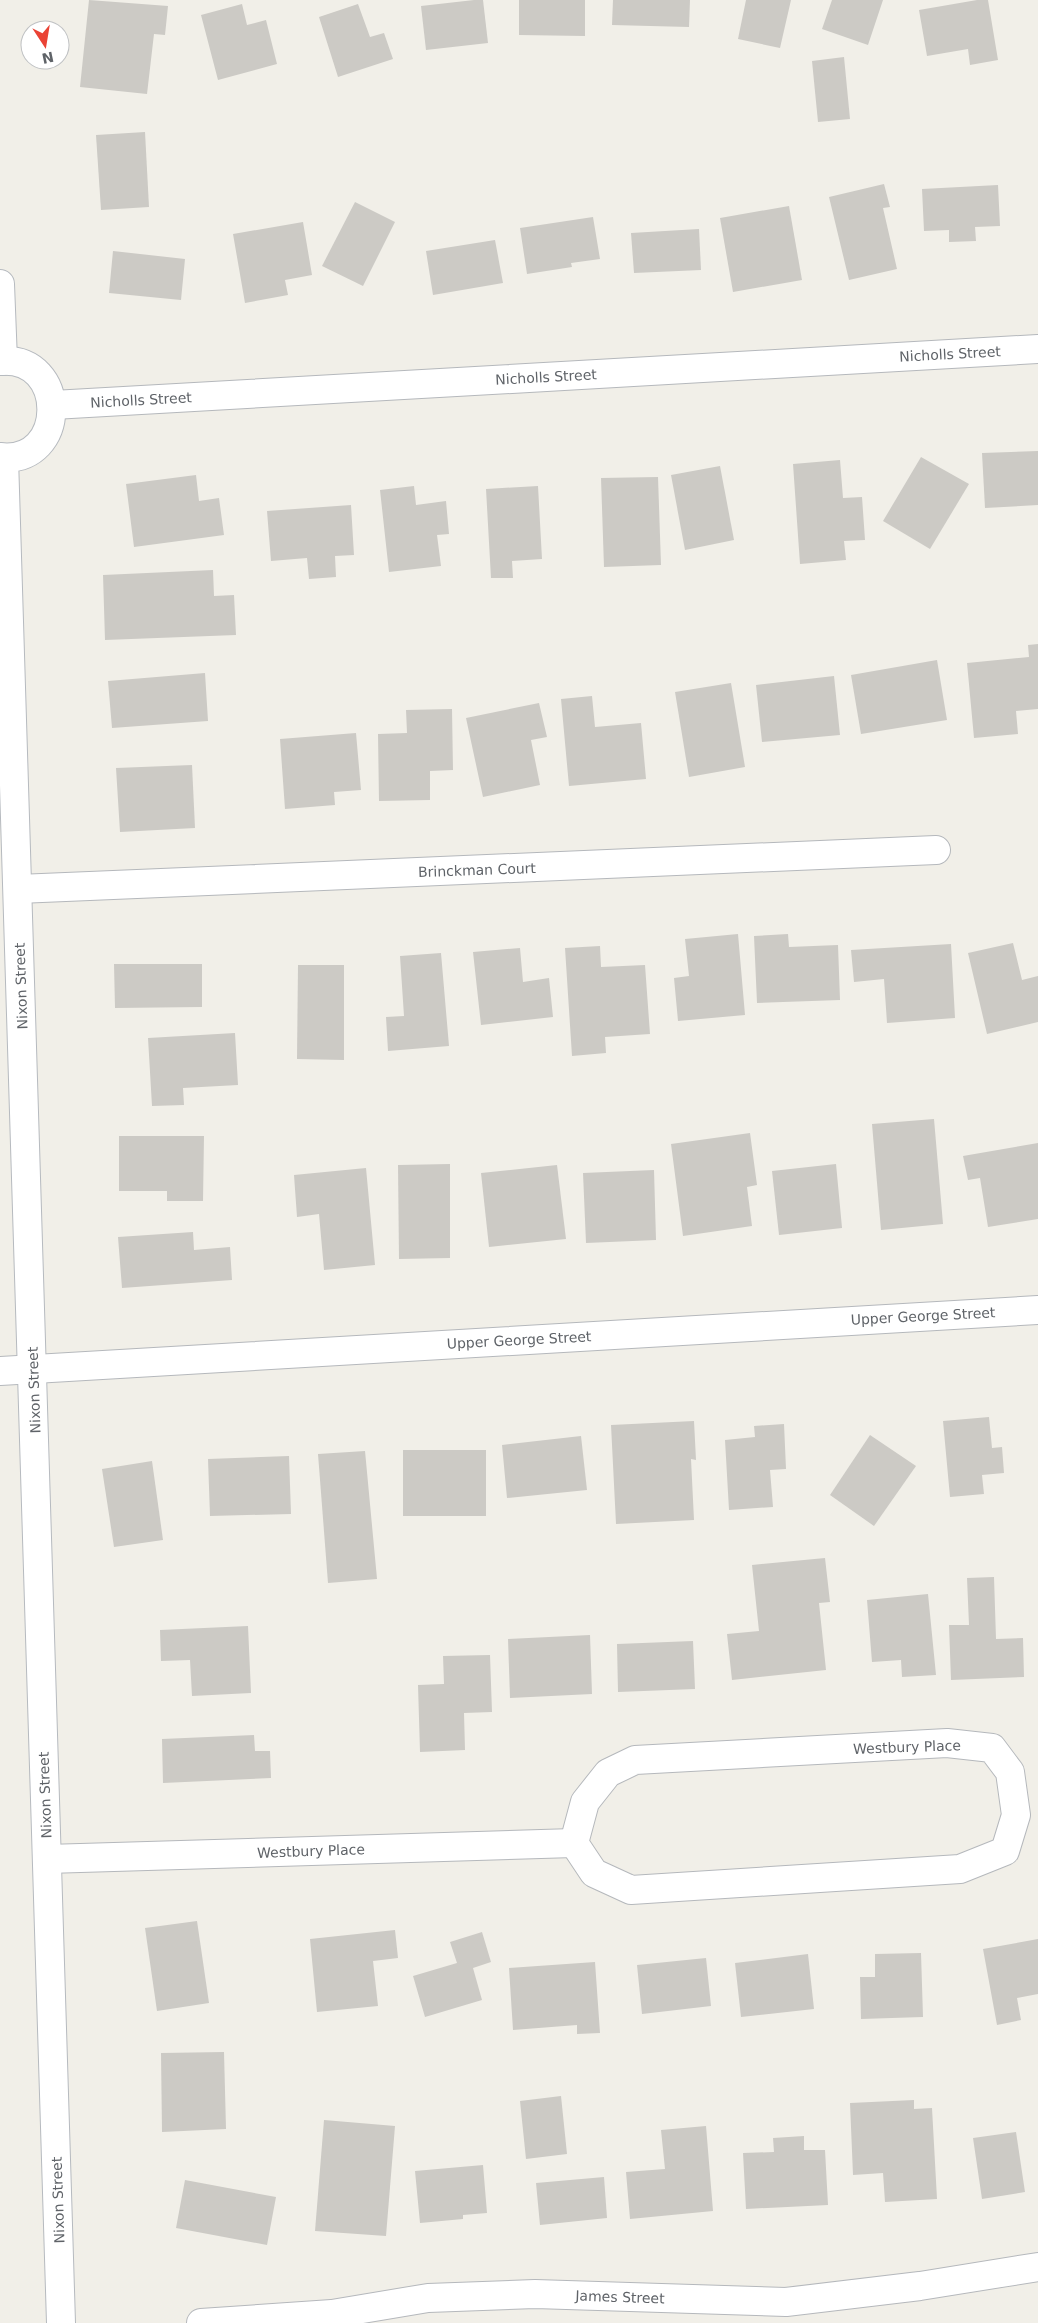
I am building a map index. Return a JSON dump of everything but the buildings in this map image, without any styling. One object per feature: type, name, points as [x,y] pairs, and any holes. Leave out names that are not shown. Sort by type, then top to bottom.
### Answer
[{"type":"street","points":[[0,284],[2,361],[23,364],[37,373],[47,386],[53,405],[51,422],[44,438],[31,450],[14,457],[2,458]]},
{"type":"street","name":"Nicholls Street","points":[[53,405],[1038,349]]},
{"type":"street","name":"Nixon Street","points":[[2,458],[18,889],[61,2323]]},
{"type":"street","name":"Brinckman Court","points":[[18,889],[936,850]]},
{"type":"street","name":"Upper George Street","points":[[0,1371],[1038,1310]]},
{"type":"street","name":"Westbury Place","points":[[947,1743],[992,1748],[1010,1772],[1016,1815],[1004,1851],[960,1869],[641,1890],[631,1890],[594,1873],[574,1843],[586,1802],[608,1773],[635,1760],[947,1743]]},
{"type":"street","name":"Westbury Place","points":[[47,1859],[574,1843]]},
{"type":"street","name":"James Street","points":[[201,2323],[332,2314],[428,2298],[516,2294],[787,2313],[920,2286],[1038,2267]]}]
